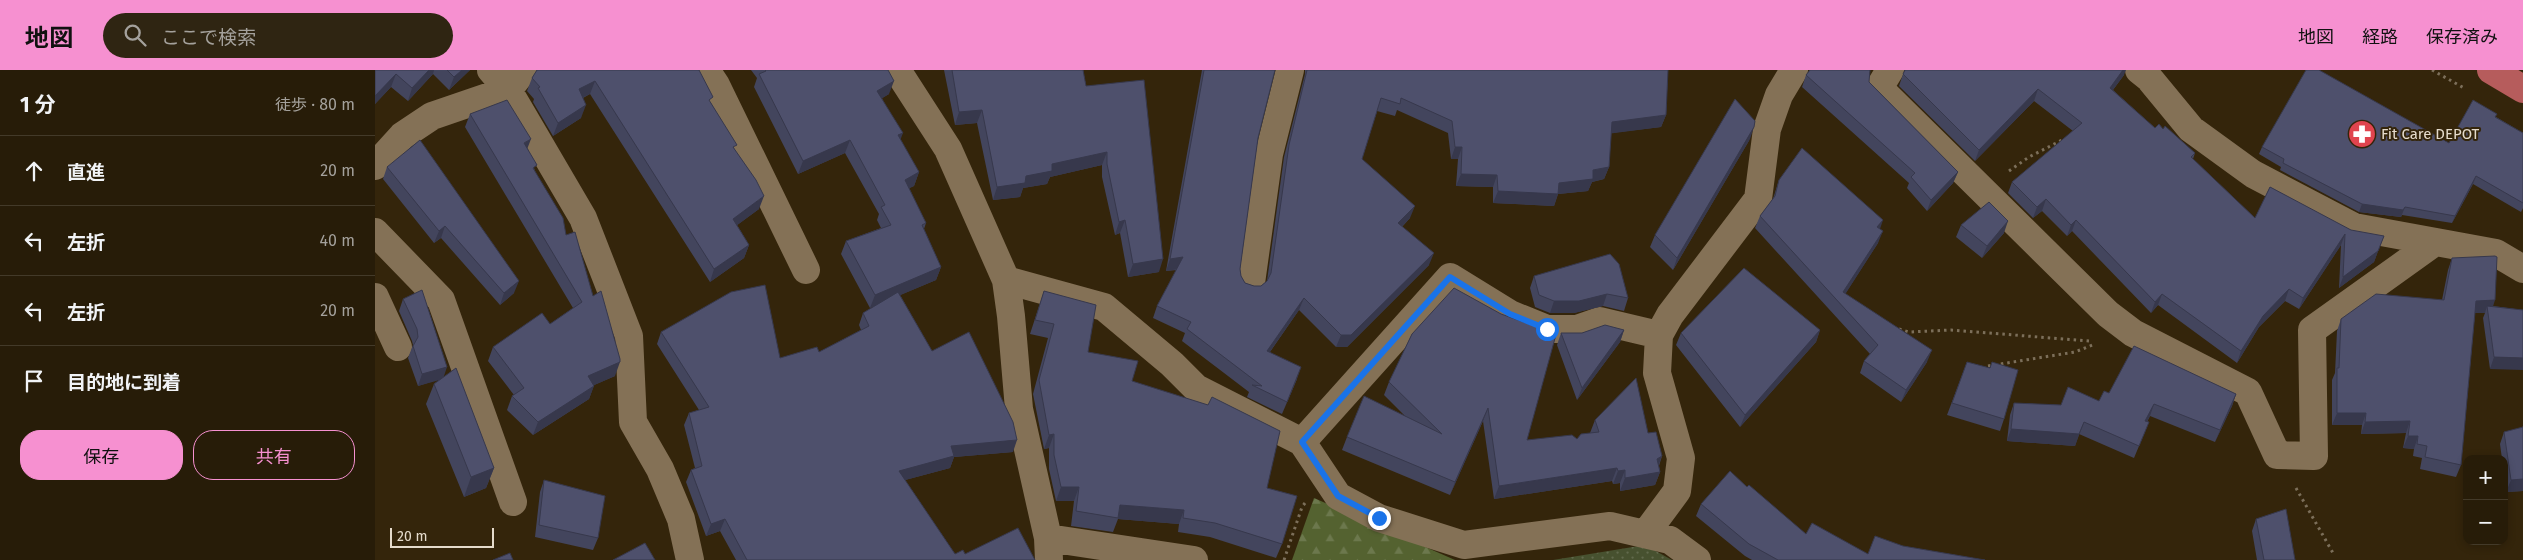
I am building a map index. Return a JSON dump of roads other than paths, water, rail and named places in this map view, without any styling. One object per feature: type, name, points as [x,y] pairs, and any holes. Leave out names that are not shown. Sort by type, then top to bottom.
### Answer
[{"type":"main road","points":[[2491,70],[2523,89]]},
{"type":"street","points":[[706,70],[716,85],[806,270]]},
{"type":"street","points":[[897,70],[948,149],[1005,280],[1011,316],[1019,409],[1048,549],[1194,560]]},
{"type":"street","points":[[1251,284],[1269,154],[1290,70]]},
{"type":"street","points":[[1647,533],[1677,491],[1681,458],[1657,373],[1659,335],[1671,315],[1758,198],[1767,129],[1779,95],[1794,70]]},
{"type":"street","points":[[1891,70],[1879,88],[2108,314],[2133,333],[2248,392],[2277,455],[2314,456],[2312,330],[2435,242]]},
{"type":"street","points":[[2139,70],[2149,78],[2191,129],[2253,174],[2354,227],[2496,254],[2523,269]]},
{"type":"street","points":[[375,166],[402,136],[432,116],[508,77],[583,218],[629,336],[633,422],[660,469],[681,519],[690,560]]},
{"type":"street","points":[[375,232],[441,300],[513,502]]},
{"type":"street","points":[[1302,442],[1450,277],[1510,314],[1547,329],[1577,329],[1600,322],[1659,335]]},
{"type":"street","points":[[1005,280],[1104,307],[1172,364],[1196,388],[1302,442],[1338,496],[1379,518],[1464,545],[1610,526],[1647,533],[1670,540],[1697,560]]},
{"type":"street","points":[[375,297],[398,347]]},
{"type":"place","name":"Fit Care DEPOT","points":[[2362,134]]}]
